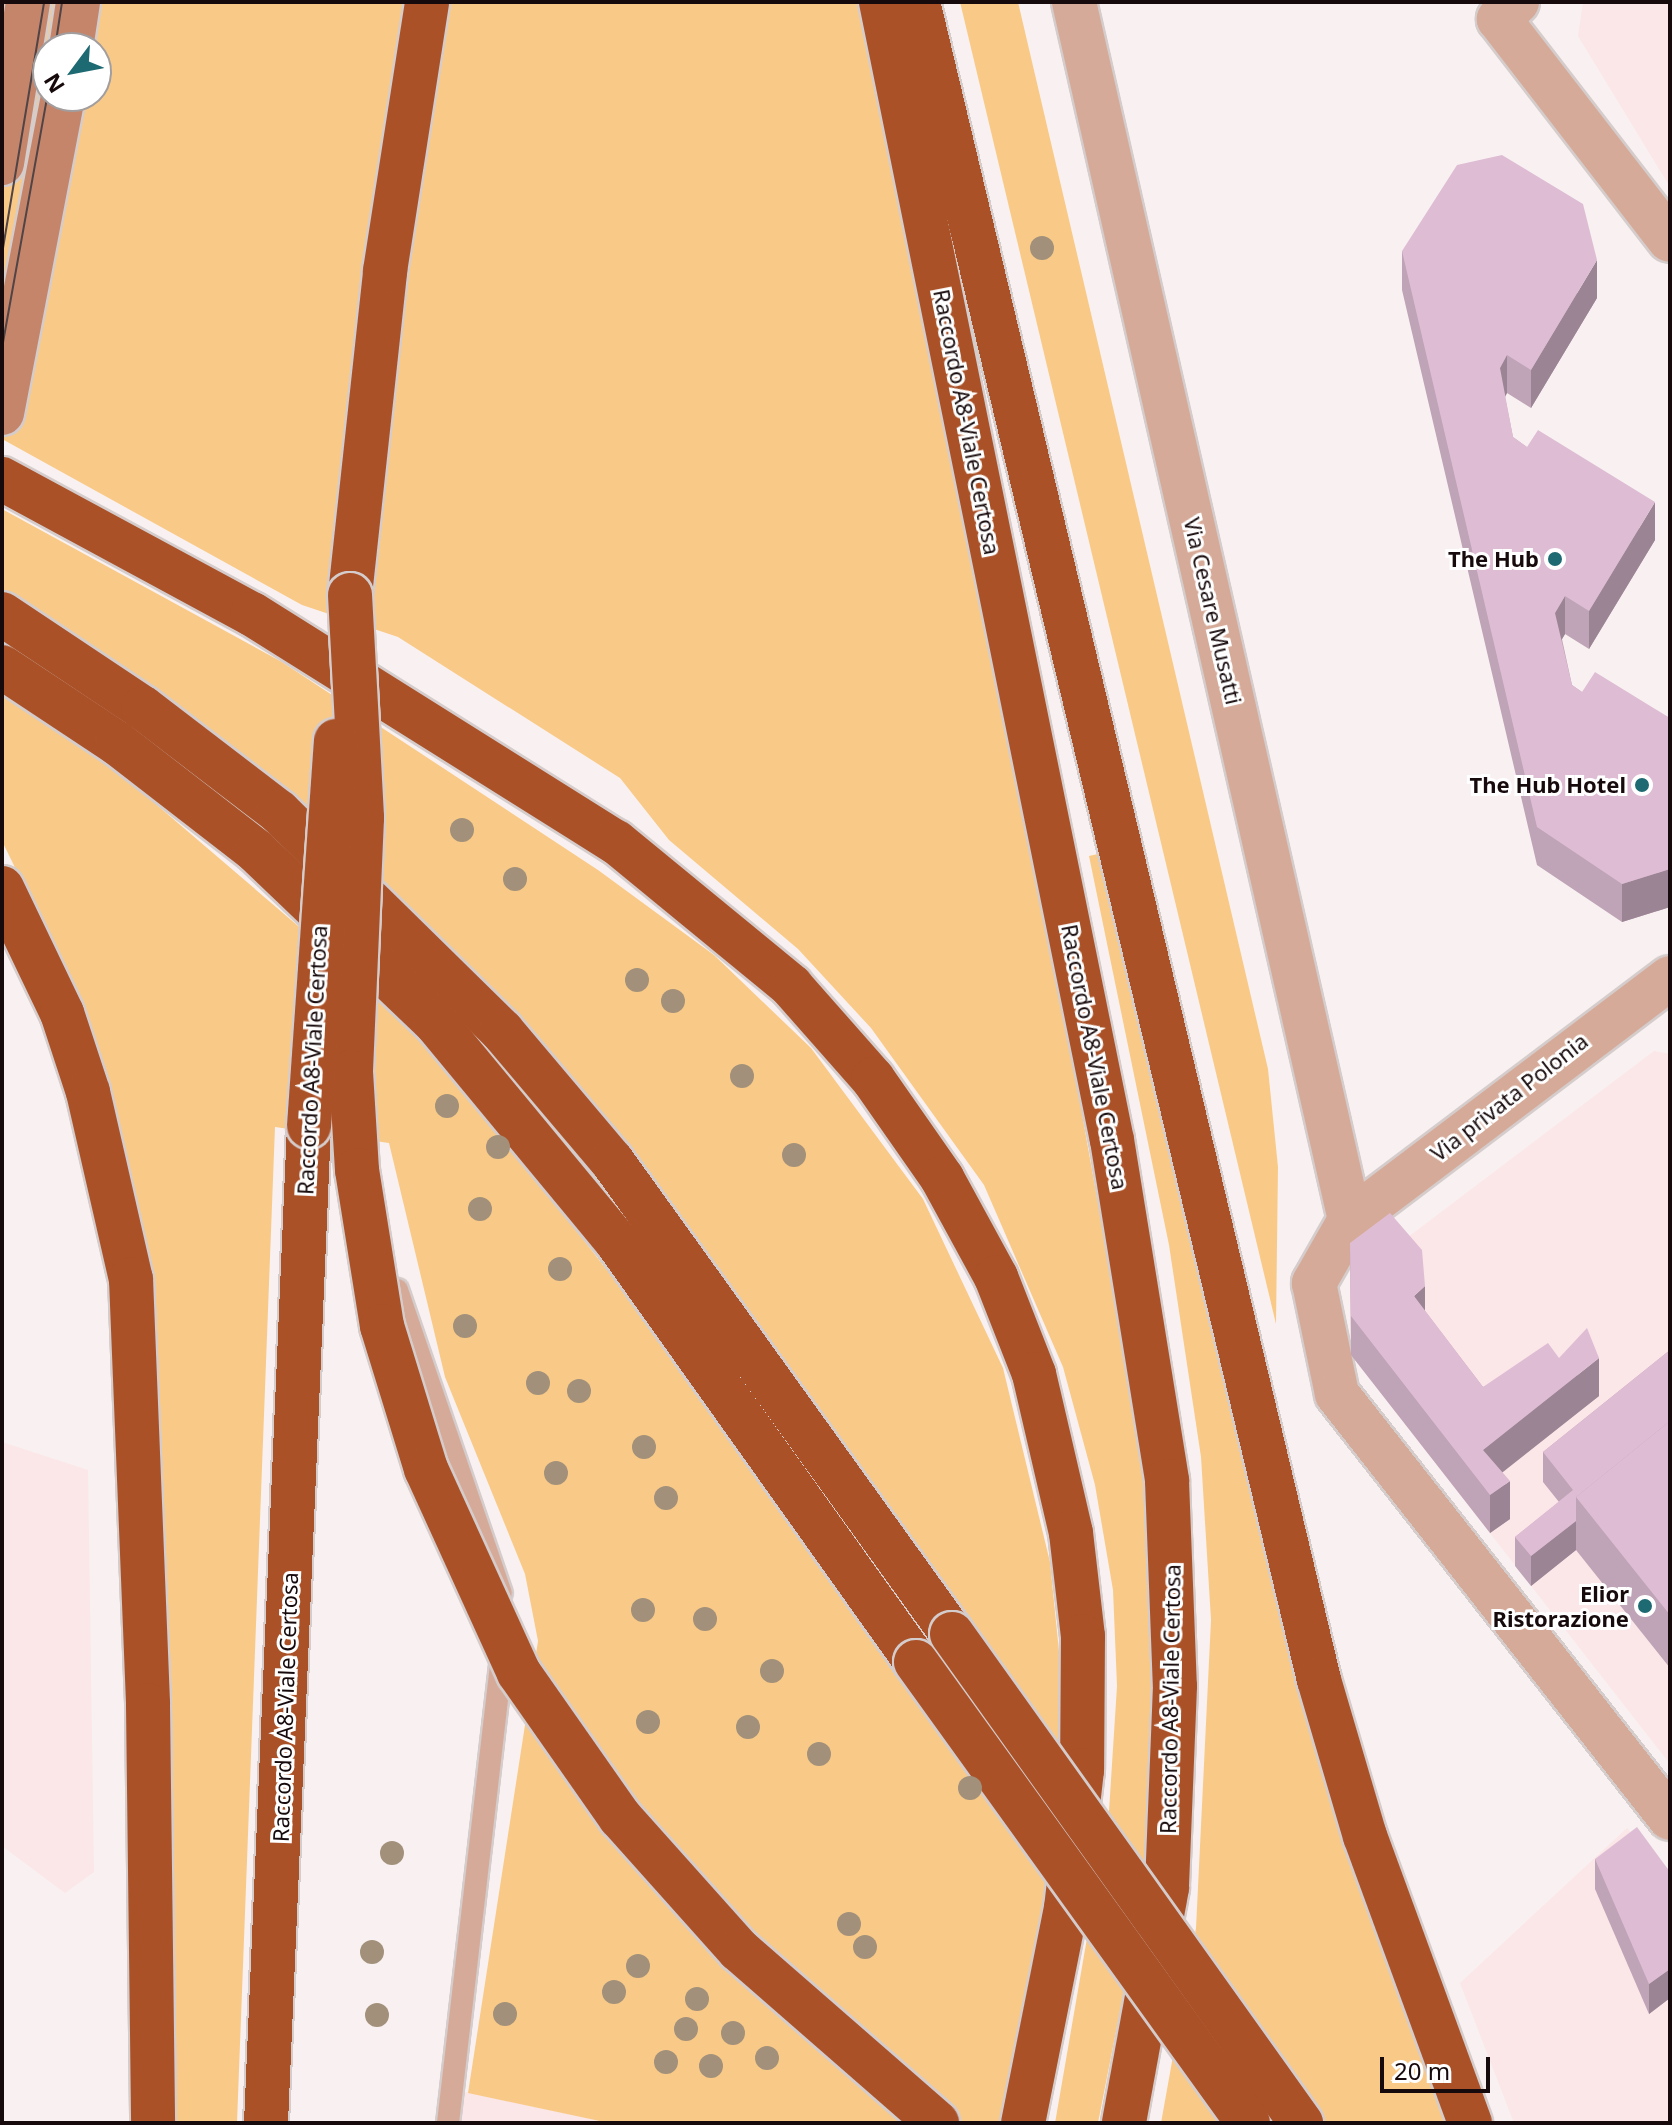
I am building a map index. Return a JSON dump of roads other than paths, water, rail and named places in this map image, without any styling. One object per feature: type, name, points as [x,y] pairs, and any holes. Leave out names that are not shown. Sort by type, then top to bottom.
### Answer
[{"type":"highway","name":"Raccordo A8-Viale Certosa","points":[[266,2123],[316,941],[385,271],[427,2]]},
{"type":"highway","name":"Raccordo A8-Viale Certosa","points":[[881,2],[1115,1155],[1166,1466],[1175,1670],[1167,1888],[1124,2123]]},
{"type":"highway","points":[[918,2],[1319,1680],[1375,1864],[1470,2123]]},
{"type":"highway","points":[[2,479],[252,614],[616,842],[791,986],[873,1079],[942,1178],[996,1277],[1034,1374],[1071,1533],[1083,1636],[1082,1770],[1068,1892],[1023,2123]]},
{"type":"highway","points":[[350,595],[362,818],[351,1072],[357,1170],[382,1326],[426,1469],[519,1673],[620,1817],[739,1950],[937,2123]]},
{"type":"highway","points":[[2,614],[268,804],[445,969],[612,1161],[1301,2123]]},
{"type":"highway","points":[[2,667],[117,743],[256,851],[435,1022],[617,1242],[1248,2123]]},
{"type":"highway","points":[[2,888],[80,1066],[131,1279],[148,1705],[153,2123]]},
{"type":"main road","points":[[2,163],[28,2]]},
{"type":"main road","points":[[73,32],[78,2]]},
{"type":"main road","points":[[2,413],[60,112]]},
{"type":"street","name":"Via Cesare Musatti","points":[[1074,2],[1350,1220]]},
{"type":"street","points":[[1508,10],[1670,240]]},
{"type":"street","name":"Via privata Polonia","points":[[1350,1220],[1667,987]]},
{"type":"street","points":[[1350,1220],[1314,1283],[1337,1394],[1670,1818]]},
{"type":"lane","points":[[397,1290],[504,1610],[448,2123]]},
{"type":"tram line","points":[[2,254],[44,2]]},
{"type":"tram line","points":[[57,32],[62,2]]},
{"type":"tram line","points":[[2,348],[45,112]]},
{"type":"place","name":"The Hub","points":[[1555,559]]},
{"type":"place","name":"The Hub Hotel","points":[[1642,785]]},
{"type":"place","name":"Elior Ristorazione","points":[[1645,1606]]}]
